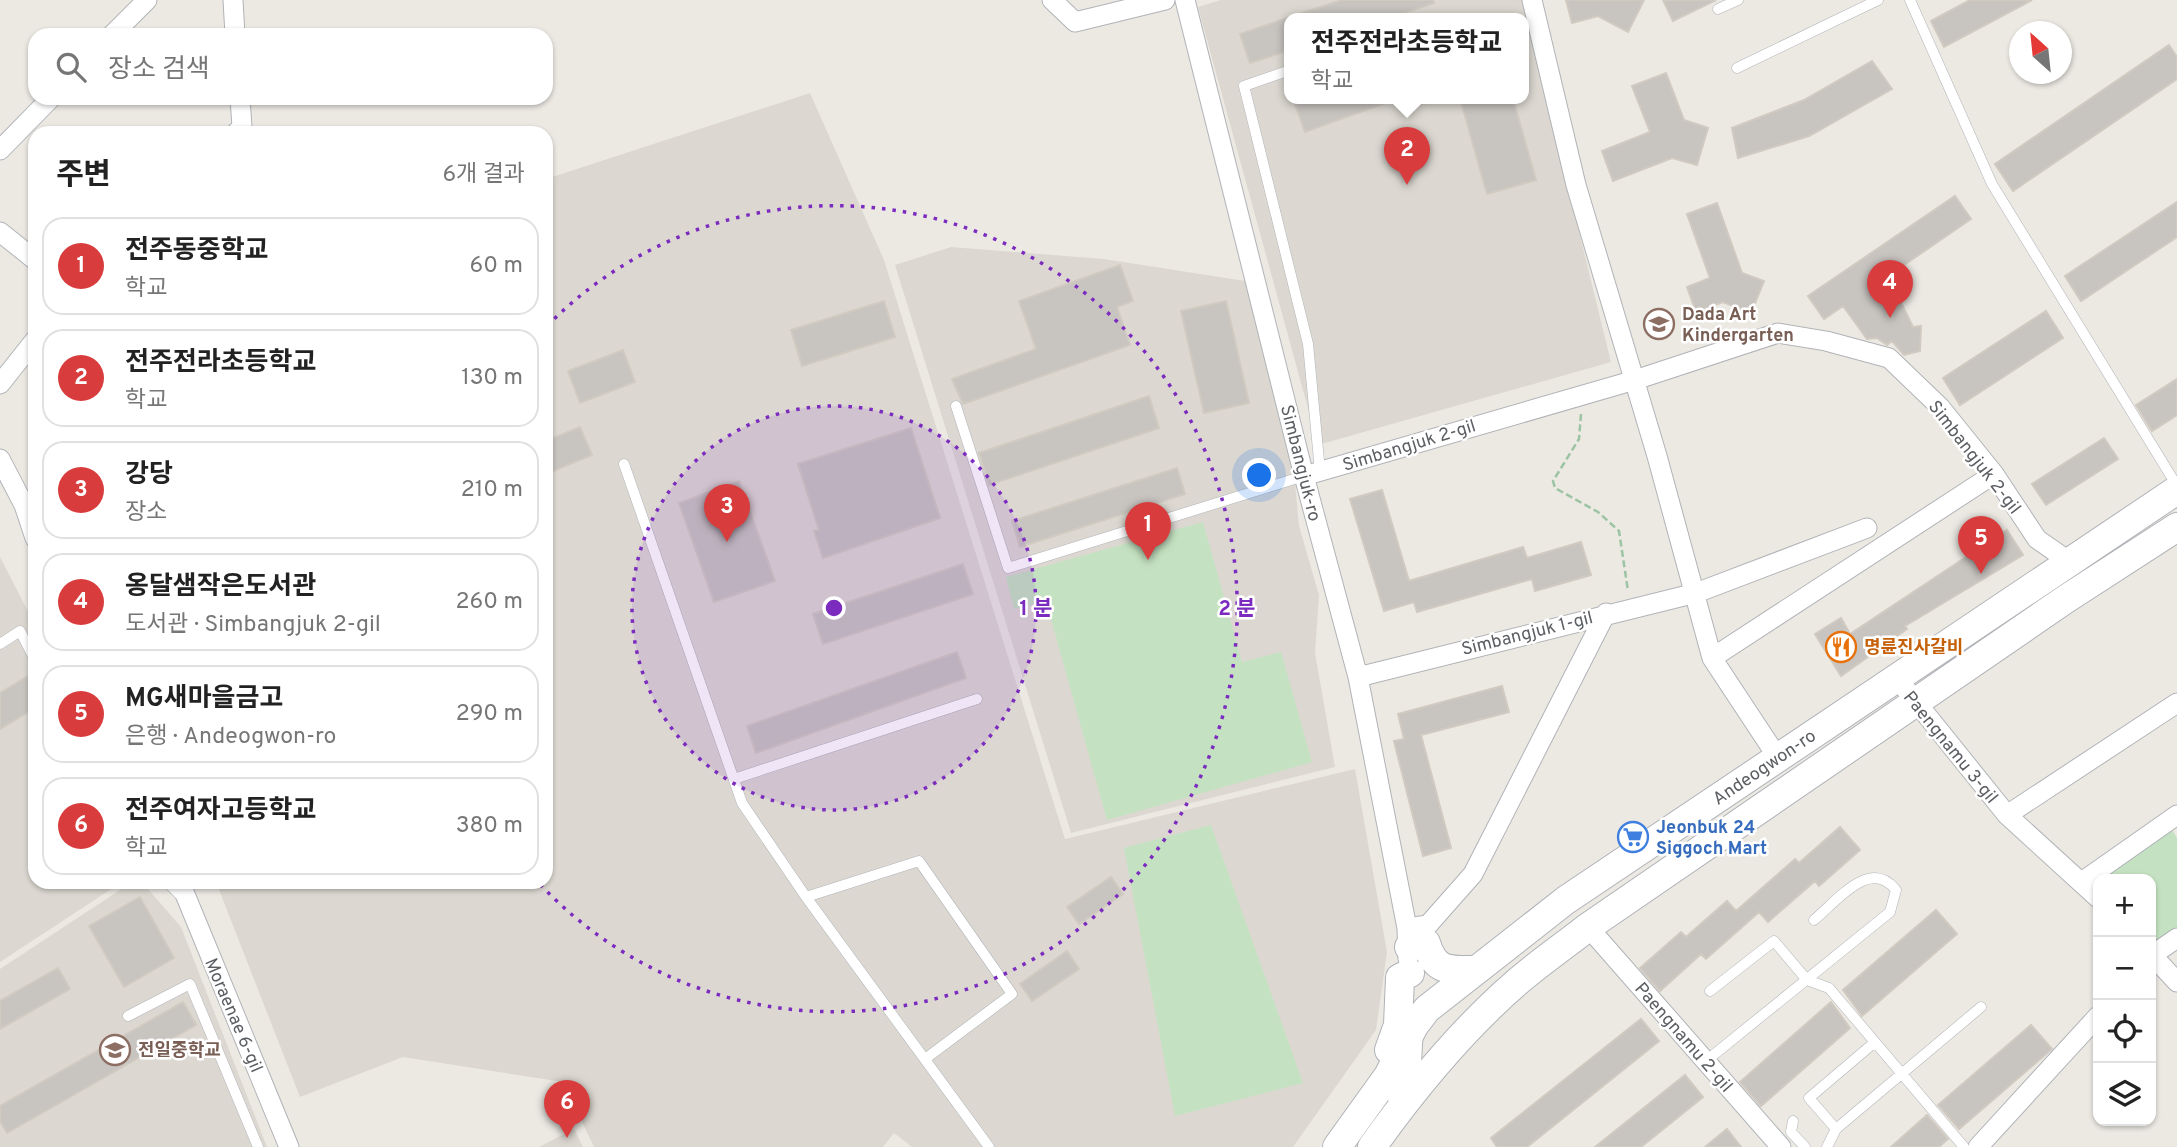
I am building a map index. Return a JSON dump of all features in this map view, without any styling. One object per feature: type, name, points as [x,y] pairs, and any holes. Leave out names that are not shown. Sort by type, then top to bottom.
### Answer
[{"type":"street","points":[[120,28],[147,0]]},
{"type":"street","points":[[233,0],[235,28]]},
{"type":"street","points":[[1052,0],[1075,22],[1165,0]]},
{"type":"street","name":"Simbangjuk-ro","points":[[1185,0],[1312,473],[1358,677],[1409,949],[1414,1026],[1411,1073],[1385,1113],[1377,1140]]},
{"type":"street","points":[[1532,0],[1576,186],[1657,456],[1712,658],[1778,758]]},
{"type":"street","points":[[0,150],[44,105]]},
{"type":"street","points":[[240,105],[242,126]]},
{"type":"street","points":[[0,232],[28,249]]},
{"type":"street","name":"Simbangjuk 2-gil","points":[[1312,473],[1577,394],[1635,380],[1778,333],[1826,341],[1889,358],[1940,407],[1994,474],[2037,539],[2070,562]]},
{"type":"street","points":[[0,384],[28,349]]},
{"type":"street","points":[[0,460],[28,502]]},
{"type":"street","points":[[1712,658],[1994,474]]},
{"type":"street","name":"Andeogwon-ro","points":[[1336,1147],[1388,1076],[1414,1026],[1427,1009],[1475,970],[1566,900],[2177,488]]},
{"type":"street","name":"Andeogwon-ro","points":[[1377,1140],[1405,1101],[1483,1014],[1517,982],[1588,927],[1914,703],[2177,527]]},
{"type":"street","name":"Simbangjuk 1-gil","points":[[1358,677],[1606,613],[1696,593],[1867,528]]},
{"type":"street","points":[[1388,1076],[1381,1069],[1398,1025],[1400,978],[1409,949],[1473,874],[1606,613]]},
{"type":"street","name":"Paengnamu 3-gil","points":[[1896,677],[1914,703],[2007,815],[2093,892]]},
{"type":"street","name":"Paengnamu 3-gil","points":[[2007,815],[2177,703]]},
{"type":"street","points":[[2083,881],[2177,815]]},
{"type":"street","name":"Moraenae 6-gil","points":[[183,891],[289,1147]]},
{"type":"street","name":"Paengnamu 2-gil","points":[[1588,927],[1781,1147]]},
{"type":"street","points":[[2156,952],[2177,938]]},
{"type":"street","points":[[1409,949],[1426,943],[1431,958],[1446,970],[1475,970]]},
{"type":"street","points":[[2156,960],[2177,982]]},
{"type":"street","points":[[1978,1147],[2093,1022]]},
{"type":"lane","points":[[1718,9],[1738,0]]},
{"type":"lane","points":[[1737,68],[1878,0]]},
{"type":"lane","points":[[1910,0],[1992,184],[2177,488]]},
{"type":"lane","points":[[956,406],[1008,568],[1312,473],[1308,344],[1244,86],[1284,72]]},
{"type":"lane","points":[[624,464],[742,803],[806,897],[989,1147]]},
{"type":"lane","points":[[0,644],[20,632],[28,647]]},
{"type":"lane","points":[[734,779],[977,699]]},
{"type":"lane","points":[[806,897],[919,861],[1012,994],[925,1059]]},
{"type":"lane","points":[[1706,1061],[1890,912],[1896,890],[1887,879],[1877,875],[1862,880],[1814,920]]},
{"type":"lane","points":[[1710,991],[1773,941],[1807,980],[1829,988],[1964,1147]]},
{"type":"lane","points":[[128,1016],[190,984],[258,1147]]},
{"type":"lane","points":[[1827,1147],[1836,1129],[1900,1072],[1980,1007]]},
{"type":"lane","points":[[1836,1129],[1809,1098],[1875,1042]]},
{"type":"lane","points":[[1793,1121],[1791,1132],[1805,1147]]},
{"type":"path","points":[[1577,394],[1581,419],[1580,439],[1553,481],[1555,488],[1598,512],[1619,531],[1624,548],[1624,577],[1633,607]]},
{"type":"shaded area","points":[[1221,0],[1522,0],[1525,13],[1284,13],[1284,104],[1529,104],[1529,28],[1611,362],[1318,445],[1198,7]]},
{"type":"shaded area","points":[[810,93],[884,260],[1065,839],[1355,769],[1387,952],[1376,1030],[1293,1147],[912,1147],[894,1133],[883,1147],[594,1147],[563,1082],[403,1057],[300,1097],[219,889],[553,889],[553,177]]},
{"type":"shaded area","points":[[951,247],[1104,259],[1245,281],[1292,449],[1299,526],[1319,595],[1315,653],[1335,767],[1071,833],[895,265]]},
{"type":"shaded area","points":[[0,557],[28,611],[28,889],[111,889],[0,962]]},
{"type":"shaded area","name":"전일중학교","points":[[121,889],[148,889],[181,927],[267,1147],[0,1147],[0,969]]},
{"type":"shaded area","points":[[574,1129],[583,1147],[539,1147]]},
{"type":"green space","points":[[1203,522],[1242,662],[1281,652],[1312,762],[1107,820],[1046,601],[1014,609],[1006,577]]},
{"type":"green space","points":[[2167,822],[2177,838],[2177,935],[2156,948],[2156,874],[2093,874],[2093,892],[2083,881]]},
{"type":"green space","points":[[1211,825],[1303,1083],[1175,1116],[1124,848]]},
{"type":"building","points":[[1342,0],[1433,0],[1434,3],[1403,13],[1302,13]]},
{"type":"building","points":[[1566,0],[1644,0],[1628,32],[1598,16],[1572,23]]},
{"type":"building","points":[[1663,0],[1716,0],[1673,21]]},
{"type":"building","points":[[1970,0],[2032,0],[1944,47],[1931,21]]},
{"type":"building","points":[[1284,19],[1284,52],[1250,63],[1240,34]]},
{"type":"building","points":[[2169,45],[2177,57],[2177,79],[2013,191],[1995,164]]},
{"type":"building","points":[[1872,61],[1892,89],[1809,136],[1738,158],[1732,128],[1804,100]]},
{"type":"building","points":[[1666,73],[1684,120],[1708,128],[1697,165],[1672,158],[1613,181],[1602,151],[1650,132],[1632,86]]},
{"type":"building","points":[[1295,104],[1383,104],[1305,132]]},
{"type":"building","points":[[1462,104],[1514,104],[1536,180],[1487,194]]},
{"type":"building","points":[[1955,196],[1971,219],[1888,276],[1913,327],[1921,326],[1920,351],[1904,355],[1892,341],[1887,345],[1877,338],[1867,339],[1843,306],[1824,319],[1808,296]]},
{"type":"building","points":[[2177,202],[2177,237],[2081,301],[2065,276]]},
{"type":"building","points":[[1717,203],[1742,273],[1764,281],[1751,313],[1723,302],[1696,312],[1687,287],[1710,278],[1687,214]]},
{"type":"building","points":[[1120,265],[1133,301],[1117,307],[1130,345],[963,404],[952,379],[1036,349],[1019,301]]},
{"type":"building","points":[[884,301],[895,337],[802,366],[791,330]]},
{"type":"building","points":[[1226,301],[1249,403],[1204,413],[1181,311]]},
{"type":"building","points":[[2046,311],[2063,338],[1960,405],[1943,378]]},
{"type":"building","points":[[623,350],[635,382],[580,403],[568,371]]},
{"type":"building","points":[[2177,379],[2177,415],[2152,431],[2136,405]]},
{"type":"building","points":[[1149,396],[1159,428],[989,485],[979,453]]},
{"type":"building","points":[[580,427],[592,455],[553,471],[553,438]]},
{"type":"building","points":[[911,428],[940,518],[823,558],[814,531],[819,530],[798,464]]},
{"type":"building","points":[[2104,438],[2118,459],[2046,505],[2032,484]]},
{"type":"building","points":[[1177,468],[1185,494],[1020,547],[1012,521]]},
{"type":"building","points":[[739,481],[775,581],[714,602],[679,503]]},
{"type":"building","points":[[1382,490],[1409,581],[1523,547],[1527,558],[1581,542],[1591,575],[1535,591],[1532,579],[1417,612],[1414,602],[1384,611],[1350,499]]},
{"type":"building","points":[[2007,530],[2023,555],[1905,626],[1907,629],[1841,676],[1815,634],[1841,618],[1850,634]]},
{"type":"building","points":[[963,564],[973,594],[823,644],[813,614]]},
{"type":"building","points":[[957,652],[966,678],[756,753],[747,726]]},
{"type":"building","points":[[28,676],[28,712],[0,729],[0,693]]},
{"type":"building","points":[[1502,686],[1509,712],[1421,735],[1451,848],[1423,856],[1394,741],[1404,739],[1398,714]]},
{"type":"building","points":[[1840,827],[1860,850],[1819,886],[1815,881],[1768,922],[1759,912],[1706,959],[1701,954],[1660,991],[1640,968],[1681,932],[1686,937],[1727,901],[1736,911],[1795,859],[1799,863]]},
{"type":"building","points":[[1111,877],[1123,894],[1079,924],[1067,907]]},
{"type":"building","points":[[140,897],[174,958],[124,987],[89,926]]},
{"type":"building","points":[[1936,910],[1957,934],[1862,1016],[1843,990]]},
{"type":"building","points":[[1067,951],[1079,969],[1032,1001],[1020,984]]},
{"type":"building","points":[[58,968],[70,989],[0,1029],[0,1001]]},
{"type":"building","points":[[183,1002],[196,1025],[7,1133],[0,1121],[0,1106]]},
{"type":"building","points":[[1831,1002],[1850,1028],[1761,1106],[1740,1082]]},
{"type":"building","points":[[1641,1019],[1659,1041],[1527,1147],[1497,1147],[1491,1138]]},
{"type":"building","points":[[2031,1025],[2052,1049],[1959,1129],[1938,1105]]},
{"type":"building","points":[[1685,1075],[1703,1097],[1641,1147],[1595,1147]]},
{"type":"building","points":[[1927,1115],[1948,1139],[1939,1147],[1891,1147]]},
{"type":"building","points":[[1727,1129],[1741,1147],[1705,1147]]},
{"type":"place","name":"전주전라초등학교","points":[[1407,185]]},
{"type":"place","name":"옹달샘작은도서관","points":[[1890,318]]},
{"type":"place","name":"Dada Art Kindergarten","points":[[1659,324]]},
{"type":"place","name":"강당","points":[[727,542]]},
{"type":"place","name":"전주동중학교","points":[[1148,560]]},
{"type":"place","name":"MG새마을금고","points":[[1981,574]]},
{"type":"place","name":"명륜진사갈비","points":[[1841,647]]},
{"type":"place","name":"Jeonbuk 24 Siggoch Mart","points":[[1633,837]]},
{"type":"place","name":"전일중학교","points":[[115,1050]]},
{"type":"place","name":"전주여자고등학교","points":[[567,1138]]}]
